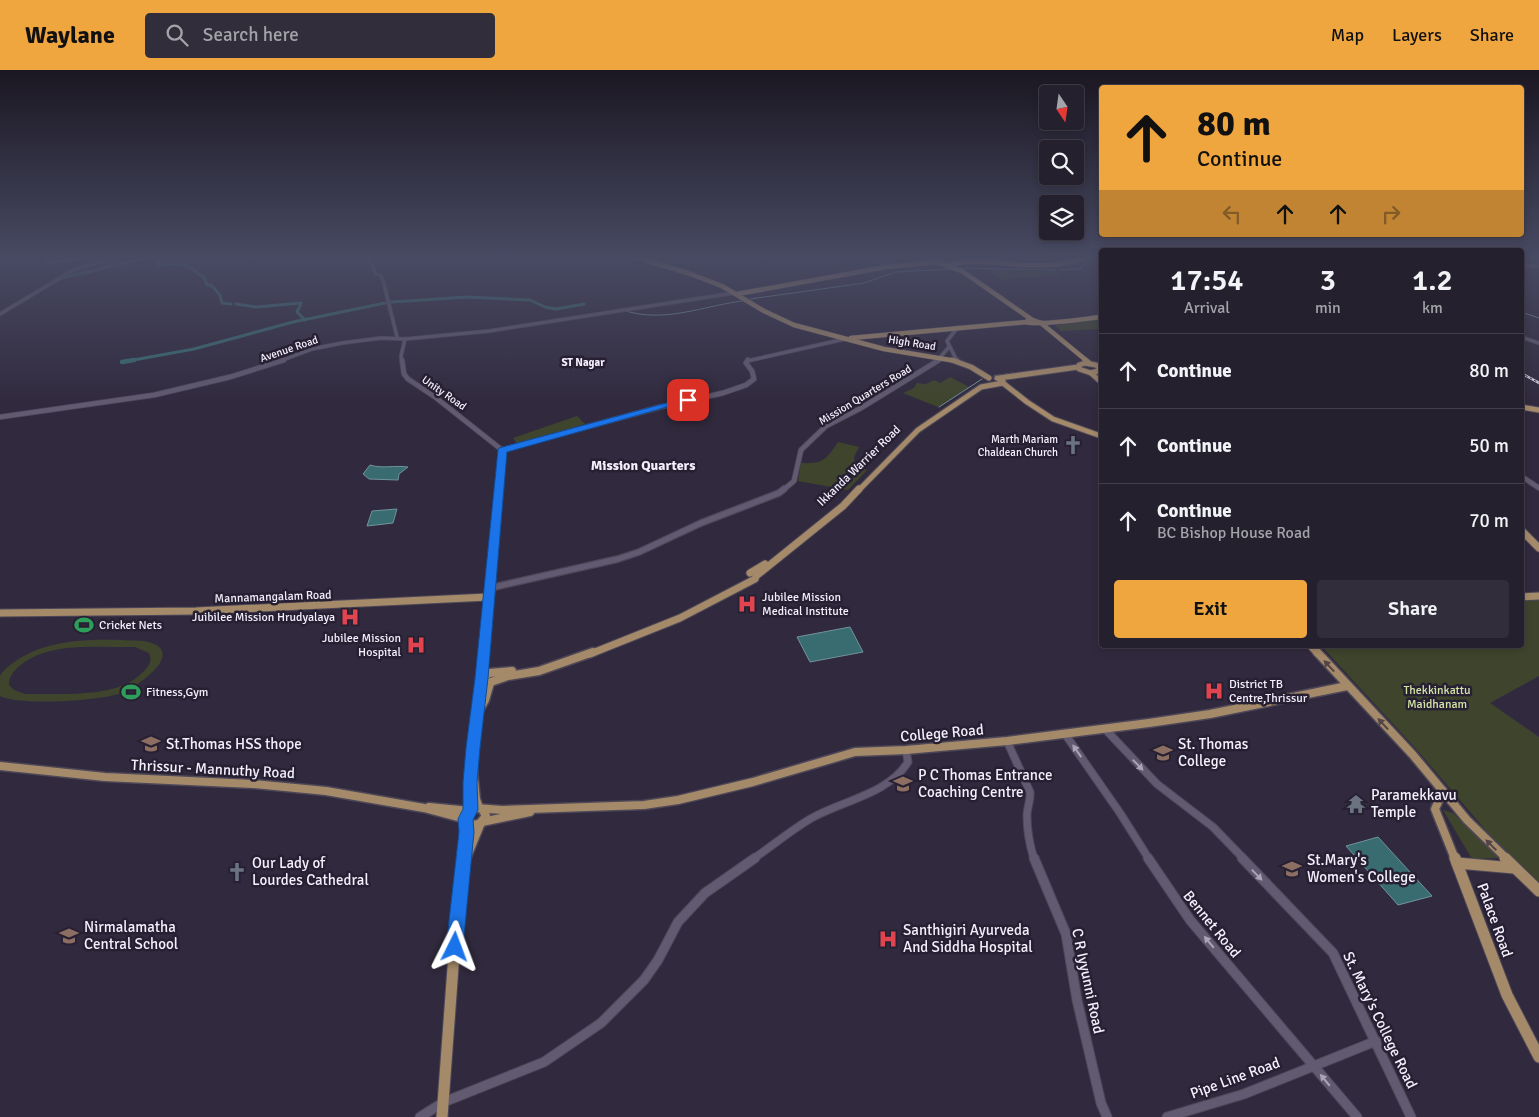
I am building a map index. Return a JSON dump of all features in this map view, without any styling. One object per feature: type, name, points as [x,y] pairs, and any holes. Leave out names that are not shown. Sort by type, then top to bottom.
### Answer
[{"type":"main road","name":"High Road","points":[[756,306],[794,325],[884,349],[958,362],[995,382]]},
{"type":"main road","points":[[1008,306],[1028,320],[1039,323],[1099,316]]},
{"type":"main road","points":[[845,339],[1028,320]]},
{"type":"main road","points":[[1039,323],[1099,369]]},
{"type":"main road","points":[[1039,323],[1084,372]]},
{"type":"main road","points":[[1089,363],[997,378],[995,382],[1046,415],[1072,427],[1099,435]]},
{"type":"main road","name":"Ikkanda Warrier Road","points":[[491,678],[539,671],[566,663],[636,636],[680,618],[751,576],[843,506],[918,430],[981,387],[995,382],[1075,371],[1091,373],[1099,370]]},
{"type":"main road","points":[[1091,373],[1099,380]]},
{"type":"main road","points":[[1524,408],[1539,411]]},
{"type":"main road","points":[[1524,533],[1539,548]]},
{"type":"main road","points":[[1524,597],[1539,596]]},
{"type":"main road","points":[[488,598],[472,764],[472,826],[481,822],[542,808]]},
{"type":"main road","name":"Mannamangalam Road","points":[[0,613],[206,610],[488,598]]},
{"type":"main road","points":[[1313,648],[1413,755],[1467,820],[1539,891]]},
{"type":"main road","points":[[477,714],[485,700],[491,678],[483,656]]},
{"type":"main road","points":[[481,679],[486,683],[491,678]]},
{"type":"main road","name":"College Road","points":[[542,808],[644,805],[678,800],[744,784],[855,752],[906,750],[1007,741],[1105,729],[1210,714],[1348,686]]},
{"type":"main road","name":"Thrissur - Mannuthy Road","points":[[0,766],[105,777],[305,788],[424,808],[472,813]]},
{"type":"main road","name":"Palace Road","points":[[1443,791],[1435,809],[1507,995],[1539,1057]]},
{"type":"main road","points":[[472,813],[542,808]]},
{"type":"main road","points":[[464,864],[486,814],[472,813]]},
{"type":"main road","points":[[442,1117],[457,913],[472,813]]},
{"type":"main road","points":[[1457,863],[1514,868]]},
{"type":"street","points":[[0,314],[15,306]]},
{"type":"street","points":[[389,306],[397,338]]},
{"type":"street","name":"Avenue Road","points":[[0,417],[154,395],[230,377],[320,347],[368,339],[405,339],[495,330],[649,306]]},
{"type":"street","name":"Mission Quarters Road","points":[[490,588],[618,559],[639,552],[701,523],[763,501],[785,489],[794,480],[800,450],[826,426],[865,405],[941,358],[949,347],[948,337],[958,327]]},
{"type":"street","points":[[1524,338],[1539,342]]},
{"type":"street","name":"Unity Road","points":[[405,339],[401,356],[404,374],[408,379],[435,396],[502,450]]},
{"type":"street","points":[[488,598],[502,450],[660,407],[735,389],[747,385],[754,379],[755,375],[746,363],[747,360],[845,339]]},
{"type":"street","points":[[949,347],[958,362]]},
{"type":"street","points":[[1524,478],[1539,488]]},
{"type":"street","name":"St. Mary's College Road","points":[[1105,729],[1158,784],[1213,827],[1333,953],[1376,1041],[1410,1117]]},
{"type":"street","name":"Bennet Road","points":[[1065,734],[1120,813],[1190,920],[1357,1117]]},
{"type":"street","name":"C R Iyyunni Road","points":[[1007,741],[1030,792],[1031,798],[1027,814],[1031,850],[1038,871],[1066,934],[1077,1000],[1101,1103],[1107,1117]]},
{"type":"street","points":[[420,1117],[444,1102],[544,1062],[601,1023],[644,980],[658,960],[678,922],[705,893],[810,819],[876,789],[902,772],[908,762],[906,750]]},
{"type":"street","name":"Pipe Line Road","points":[[1167,1117],[1244,1094],[1312,1065],[1376,1041]]},
{"type":"green space","points":[[1099,319],[1099,329],[1061,331],[1055,325]]},
{"type":"green space","points":[[950,377],[969,387],[938,407],[903,393],[914,388],[917,383],[926,384],[934,380],[940,383]]},
{"type":"green space","points":[[577,416],[585,424],[518,445],[513,438]]},
{"type":"green space","points":[[838,442],[859,447],[854,457],[855,466],[867,470],[848,490],[798,481],[801,463],[814,463],[823,460]]},
{"type":"green space","name":"Thekkinkattu Maidhanam","points":[[1539,599],[1539,676],[1490,703],[1539,737],[1539,882],[1489,834],[1417,750],[1325,648],[1524,648],[1524,600]]},
{"type":"green space","points":[[76,641],[144,641],[157,646],[162,652],[162,660],[148,676],[121,693],[96,698],[41,702],[10,699],[0,696],[1,674],[11,664],[27,654],[43,648]],"holes":[[[73,647],[135,647],[149,653],[149,664],[134,680],[105,691],[72,694],[25,694],[14,690],[9,685],[11,676],[17,668],[29,659],[58,649]]]},
{"type":"green space","points":[[1443,810],[1453,813],[1499,858],[1472,859]]},
{"type":"shaded area","points":[[370,465],[379,467],[408,467],[399,474],[398,480],[369,479],[363,474]]},
{"type":"shaded area","points":[[397,509],[393,523],[367,526],[372,511]]},
{"type":"shaded area","points":[[850,627],[863,652],[810,662],[797,637]]},
{"type":"shaded area","points":[[1378,837],[1432,896],[1398,905],[1346,846]]},
{"type":"waterway","points":[[248,306],[269,306]]},
{"type":"waterway","points":[[305,320],[371,306]]},
{"type":"waterway","points":[[543,306],[556,309],[574,306]]},
{"type":"waterway","points":[[626,311],[655,315],[684,312],[713,306]]},
{"type":"waterway","points":[[299,308],[297,312],[305,320]]},
{"type":"waterway","points":[[1524,313],[1539,318]]},
{"type":"waterway","points":[[128,361],[194,349],[305,320]]},
{"type":"waterway","points":[[128,361],[134,360]]},
{"type":"waterway","points":[[122,362],[128,361]]},
{"type":"waterway","points":[[994,376],[1013,373]]},
{"type":"waterway","points":[[939,407],[982,379]]},
{"type":"railway","points":[[1524,375],[1539,383]]},
{"type":"place","name":"Marth Mariam Chaldean Church","points":[[1073,445]]},
{"type":"place","name":"Jubilee Mission Medical Institute","points":[[747,604]]},
{"type":"place","name":"Juibilee Mission Hrudyalaya","points":[[350,617]]},
{"type":"place","name":"Cricket Nets","points":[[84,625]]},
{"type":"place","name":"Jubilee Mission Hospital","points":[[416,645]]},
{"type":"place","name":"District TB Centre,Thrissur","points":[[1214,691]]},
{"type":"place","name":"Fitness,Gym","points":[[131,692]]},
{"type":"place","name":"St.Thomas HSS thope","points":[[151,744]]},
{"type":"place","name":"St. Thomas College","points":[[1163,753]]},
{"type":"place","name":"P C Thomas Entrance Coaching Centre","points":[[903,784]]},
{"type":"place","name":"Paramekkavu Temple","points":[[1356,804]]},
{"type":"place","name":"St.Mary's Women's College","points":[[1292,869]]},
{"type":"place","name":"Our Lady of Lourdes Cathedral","points":[[237,872]]},
{"type":"place","name":"Nirmalamatha Central School","points":[[69,936]]},
{"type":"place","name":"Santhigiri Ayurveda And Siddha Hospital","points":[[888,939]]},
{"type":"district","name":"ST Nagar","points":[[583,362]]},
{"type":"district","name":"Mission Quarters","points":[[643,465]]},
{"type":"route","points":[[455,947],[457,913],[464,864],[465,819],[471,810],[470,782],[482,678],[502,450],[688,400]]}]
